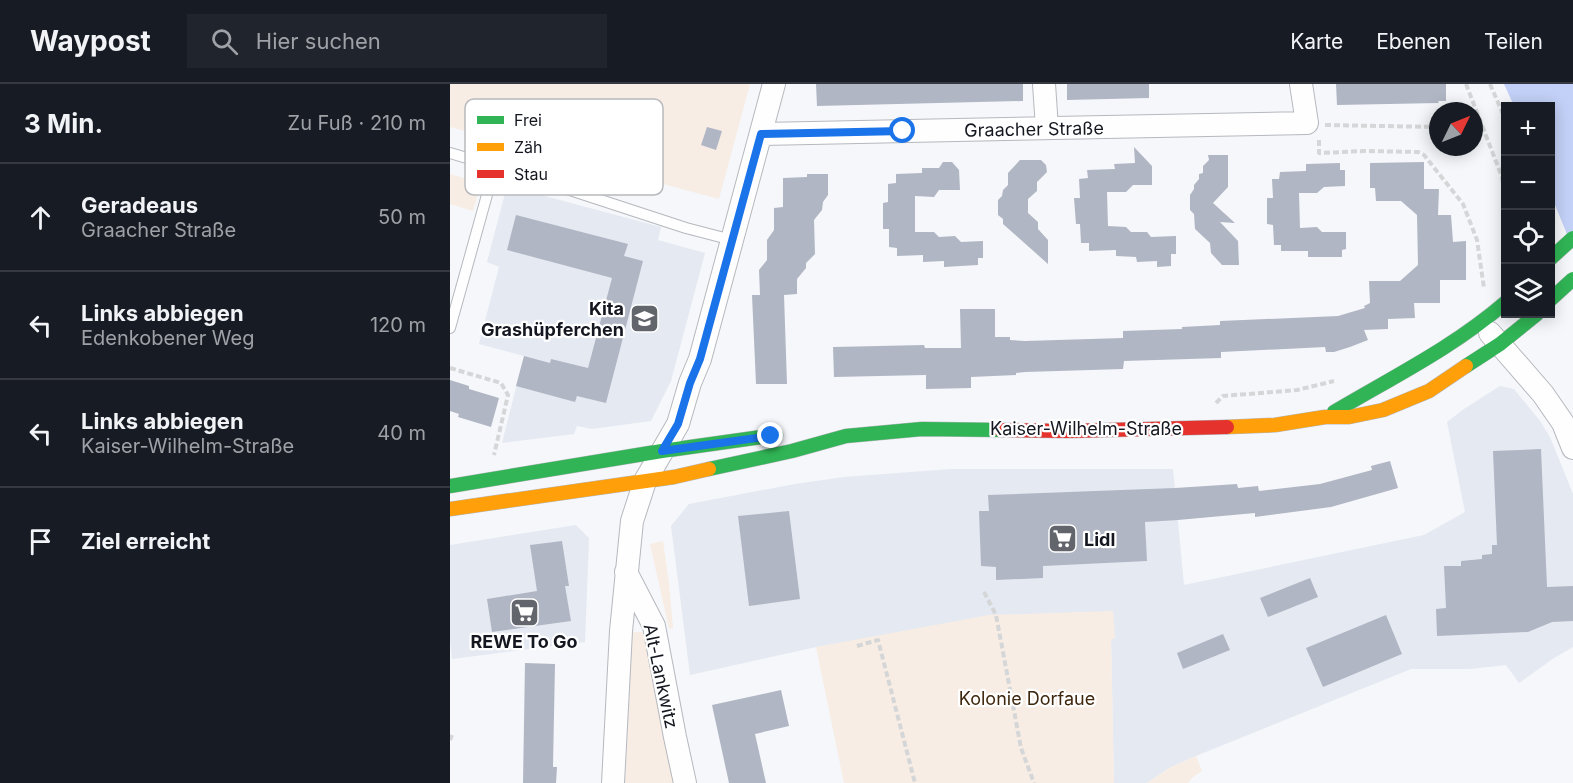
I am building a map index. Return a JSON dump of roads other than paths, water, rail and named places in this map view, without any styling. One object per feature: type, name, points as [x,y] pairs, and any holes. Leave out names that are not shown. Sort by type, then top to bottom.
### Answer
[{"type":"main road","points":[[1555,256],[1573,238]]},
{"type":"main road","points":[[1555,296],[1573,279]]},
{"type":"main road","name":"Kaiser-Wilhelm-Straße","points":[[1325,417],[1443,349],[1501,306]]},
{"type":"main road","name":"Kaiser-Wilhelm-Straße","points":[[450,509],[702,471],[846,436],[922,429],[1068,431],[1252,426],[1275,425],[1325,417],[1349,417],[1383,410],[1429,391],[1500,344],[1532,318]]},
{"type":"main road","points":[[450,486],[662,451],[792,433]]},
{"type":"main road","name":"Kaiser-Wilhelm-Straße","points":[[813,433],[846,436]]},
{"type":"street","points":[[645,481],[678,424],[705,343],[774,84]]},
{"type":"street","points":[[1044,84],[1047,128]]},
{"type":"street","name":"Graacher Straße","points":[[761,134],[1312,124],[1301,84]]},
{"type":"street","points":[[1480,322],[1543,394],[1563,423],[1573,448]]},
{"type":"street","name":"Alt-Lankwitz","points":[[613,783],[621,631],[632,521],[645,481]]},
{"type":"street","name":"Alt-Lankwitz","points":[[627,572],[654,626],[685,783]]},
{"type":"lane","points":[[450,153],[465,157]]},
{"type":"lane","points":[[450,328],[487,195]]},
{"type":"lane","points":[[584,195],[686,228],[732,240]]},
{"type":"water","points":[[1504,84],[1573,84],[1573,249],[1555,205],[1555,102],[1512,102]]},
{"type":"place","name":"Kita Grashüpferchen","points":[[645,318]]},
{"type":"place","name":"Lidl","points":[[1063,539]]},
{"type":"place","name":"REWE To Go","points":[[524,612]]},
{"type":"park label","name":"Kolonie Dorfaue","points":[[1027,698]]}]
